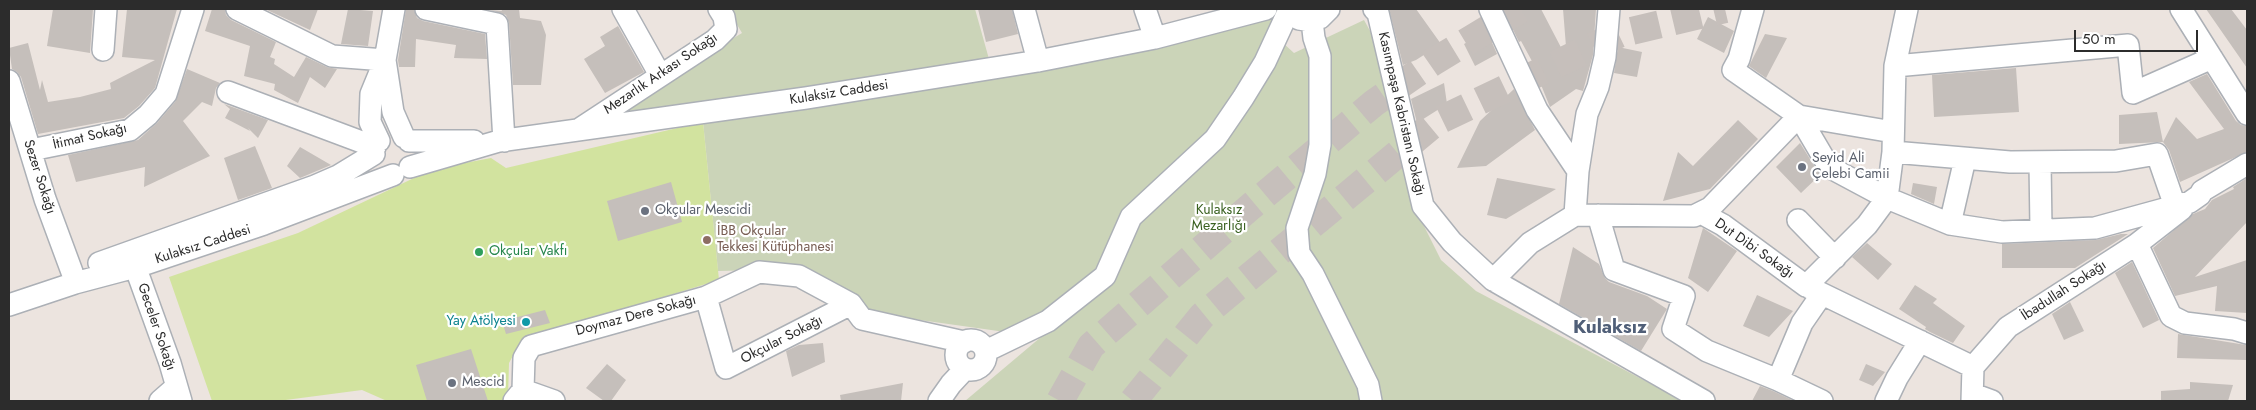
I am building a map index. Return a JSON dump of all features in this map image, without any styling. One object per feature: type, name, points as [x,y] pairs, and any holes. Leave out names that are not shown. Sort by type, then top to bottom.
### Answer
[{"type":"street","points":[[104,50],[106,9]]},
{"type":"street","name":"İtimat Sokağı","points":[[31,150],[130,130],[148,115],[166,94],[193,9]]},
{"type":"street","points":[[237,9],[332,56],[385,60]]},
{"type":"street","points":[[385,60],[393,112],[414,154],[402,171],[382,170],[377,166],[376,148],[370,122],[371,94],[385,60],[394,9]]},
{"type":"street","points":[[376,148],[390,134],[407,139],[502,141],[497,24],[426,9]]},
{"type":"street","points":[[623,9],[660,75]]},
{"type":"street","name":"Mezarlık Arkası Sokağı","points":[[576,131],[715,40],[726,29],[724,17],[719,9]]},
{"type":"street","points":[[1024,9],[1038,61]]},
{"type":"street","points":[[1145,9],[1155,38]]},
{"type":"street","points":[[986,351],[1048,321],[1105,276],[1131,217],[1215,140],[1265,62],[1289,9],[1299,19],[1321,15],[1314,38],[1320,56],[1320,144],[1315,174],[1297,228],[1299,253],[1313,274],[1368,385],[1371,401]]},
{"type":"street","name":"Kasımpaşa Kabristanı Sokağı","points":[[1374,9],[1378,13],[1423,206],[1452,242],[1492,280],[1704,401]]},
{"type":"street","points":[[1490,9],[1537,110],[1578,171]]},
{"type":"street","points":[[1575,215],[1578,171],[1587,114],[1598,86],[1605,57],[1609,9]]},
{"type":"street","points":[[1754,9],[1739,59],[1733,70],[1799,116],[1893,142],[1966,159],[2010,162],[2116,161],[2157,154],[2183,204],[2095,228],[2002,232],[1950,224],[1887,198],[1829,167],[1799,116]]},
{"type":"street","points":[[1778,380],[1814,290],[1835,258],[1867,225],[1887,198],[1893,142],[1895,66],[1907,9]]},
{"type":"street","points":[[2181,9],[2247,114]]},
{"type":"street","name":"Kulaksiz Caddesi","points":[[402,171],[502,141],[806,98],[1038,61],[1155,38],[1258,10]]},
{"type":"street","points":[[1895,66],[2128,45],[2133,93],[2212,58]]},
{"type":"street","name":"Sezer Sokağı","points":[[9,81],[45,199],[72,272]]},
{"type":"street","points":[[228,92],[376,148]]},
{"type":"street","points":[[1492,280],[1530,242],[1575,215],[1694,216],[1710,208],[1799,116]]},
{"type":"street","name":"Kulaksız Caddesi","points":[[9,305],[75,283],[315,186],[338,176],[376,148]]},
{"type":"street","points":[[1950,224],[1966,159]]},
{"type":"street","points":[[2040,162],[2041,229]]},
{"type":"street","name":"İbadullah Sokağı","points":[[1973,367],[2008,327],[2137,244],[2183,204],[2247,164]]},
{"type":"street","name":"Kulaksız Caddesi","points":[[9,292],[72,272],[133,260],[264,224],[402,171]]},
{"type":"street","name":"Dut Dibi Sokağı","points":[[1700,213],[1723,225],[1814,290],[1973,367]]},
{"type":"street","points":[[1598,215],[1614,270],[1684,296],[1673,329],[1707,351],[1778,380],[1822,401]]},
{"type":"street","points":[[1798,220],[1835,258]]},
{"type":"street","points":[[2137,244],[2171,316],[2185,323],[2234,329],[2247,334]]},
{"type":"street","name":"Geceler Sokağı","points":[[133,260],[170,363],[178,394]]},
{"type":"street","name":"Doymaz Dere Sokağı","points":[[518,396],[524,358],[531,346],[567,334],[706,297],[759,272],[799,276],[850,304],[862,319],[964,342]]},
{"type":"street","name":"Okçular Sokağı","points":[[706,297],[726,368],[850,304]]},
{"type":"street","points":[[974,340],[979,342],[986,351],[986,362],[980,368],[975,370],[964,369],[958,363],[956,358],[959,345],[964,342],[974,340]]},
{"type":"street","points":[[1886,401],[1896,378],[1920,341]]},
{"type":"street","points":[[1973,367],[1979,399]]},
{"type":"street","points":[[939,401],[964,369]]},
{"type":"street","points":[[160,401],[178,394]]},
{"type":"street","points":[[518,396],[554,401]]},
{"type":"green space","name":"Kulaksız Mezarlığı","points":[[728,9],[975,9],[994,77],[1128,54],[1256,18],[1273,19],[1279,26],[1283,43],[1294,53],[1364,20],[1380,49],[1416,210],[1441,260],[1476,291],[1683,401],[965,401],[1041,337],[863,312],[809,269],[718,271],[703,122],[605,116],[742,33]]},
{"type":"green space","name":"Okçular Vakfı","points":[[703,122],[719,280],[521,341],[509,363],[508,397],[505,401],[387,401],[362,390],[278,401],[212,401],[169,277],[298,233],[433,169],[491,158],[506,168]]},
{"type":"building","points":[[53,9],[93,9],[90,53],[47,46]]},
{"type":"building","points":[[127,9],[177,9],[155,88],[139,106],[124,118],[38,134],[21,77],[12,69],[9,48],[28,43],[40,90],[42,80],[48,102],[80,97],[111,89],[110,83],[155,60],[122,57]]},
{"type":"building","points":[[212,9],[225,9],[226,15],[231,20],[276,42],[270,57],[275,59],[274,64],[294,77],[306,57],[327,67],[337,69],[325,88],[310,77],[298,103],[274,90],[275,84],[244,76],[250,46],[205,31]]},
{"type":"building","points":[[265,9],[318,9],[310,30]]},
{"type":"building","points":[[348,9],[373,11],[368,46],[341,44]]},
{"type":"building","points":[[406,9],[414,9],[417,18],[423,21],[485,34],[487,59],[454,58],[456,45],[416,39],[415,67],[399,67],[398,60]]},
{"type":"building","points":[[501,9],[519,9],[520,18],[541,21],[546,35],[541,85],[513,85],[509,23],[506,15],[490,10],[502,11]]},
{"type":"building","points":[[978,9],[1012,9],[1018,34],[986,42]]},
{"type":"building","points":[[1389,9],[1416,9],[1441,44],[1416,60],[1403,65]]},
{"type":"building","points":[[1525,9],[1541,9],[1567,59],[1563,9],[1596,9],[1593,55],[1583,91],[1576,89],[1550,107],[1537,75],[1539,74],[1521,41],[1519,42],[1506,15]]},
{"type":"building","points":[[2206,9],[2231,9],[2247,30],[2247,68]]},
{"type":"building","points":[[1708,17],[1734,31],[1724,53],[1697,39]]},
{"type":"building","points":[[618,26],[644,72],[605,93],[584,59],[605,46],[600,37]]},
{"type":"building","points":[[1487,31],[1497,54],[1475,66],[1464,44]]},
{"type":"building","points":[[1765,34],[1787,38],[1766,78],[1749,66]]},
{"type":"building","points":[[1618,47],[1642,52],[1637,77],[1614,73]]},
{"type":"building","points":[[2016,68],[2019,112],[1934,117],[1932,75]]},
{"type":"building","points":[[187,69],[220,83],[216,88],[212,106],[202,102],[183,121],[210,156],[144,187],[145,167],[76,182],[68,155],[138,140],[157,123],[175,102]]},
{"type":"building","points":[[2207,74],[2236,121],[2241,125],[2247,126],[2247,152],[2180,182],[2169,150],[2163,142],[2176,117],[2197,139],[2224,129],[2189,82]]},
{"type":"building","points":[[1444,83],[1447,104],[1417,123],[1411,99]]},
{"type":"building","points":[[1514,89],[1535,130],[1486,166],[1457,168],[1480,121]]},
{"type":"building","points":[[224,104],[268,120],[258,138],[248,128],[250,131],[225,118],[230,109]]},
{"type":"building","points":[[2157,112],[2163,142],[2119,144],[2119,115]]},
{"type":"building","points":[[1738,120],[1758,139],[1710,189],[1663,201],[1678,152],[1693,166]]},
{"type":"building","name":"Seyid Ali Çelebi Camii","points":[[1800,143],[1820,175],[1801,193],[1776,167]]},
{"type":"building","points":[[255,146],[272,188],[238,200],[224,158]]},
{"type":"building","points":[[300,147],[331,165],[300,178],[287,166]]},
{"type":"building","points":[[1497,178],[1556,189],[1506,219],[1487,215]]},
{"type":"building","points":[[2247,178],[2247,222],[2195,277],[2247,260],[2247,313],[2215,311],[2217,286],[2175,296],[2153,248],[2193,214],[2205,209],[2212,200],[2234,189],[2233,187]]},
{"type":"building","name":"Okçular Mescidi","points":[[671,182],[682,222],[618,241],[607,201]]},
{"type":"building","points":[[1913,183],[1937,187],[1934,204],[1911,194]]},
{"type":"building","points":[[1703,228],[1737,251],[1708,292],[1688,278]]},
{"type":"building","points":[[2128,234],[2075,268],[2002,268],[2002,244],[2096,240]]},
{"type":"building","points":[[1867,243],[1892,264],[1878,280],[1852,257]]},
{"type":"building","points":[[1573,247],[1599,264],[1605,278],[1609,282],[1647,296],[1667,309],[1641,351],[1559,304]]},
{"type":"building","points":[[2132,262],[2159,320],[2143,328],[2115,273]]},
{"type":"building","points":[[1915,285],[1937,299],[1933,303],[1965,326],[1953,343],[1925,329],[1926,327],[1899,309]]},
{"type":"building","points":[[1757,295],[1793,311],[1769,337],[1743,326]]},
{"type":"building","points":[[2070,302],[2084,331],[2064,340],[2052,314]]},
{"type":"building","name":"Yay Atölyesi","points":[[545,310],[550,323],[506,334],[502,321]]},
{"type":"building","points":[[2178,334],[2246,345],[2246,360],[2177,358]]},
{"type":"building","points":[[823,343],[825,362],[792,377],[786,351],[799,345]]},
{"type":"building","name":"Mescid","points":[[471,349],[488,401],[427,401],[416,365]]},
{"type":"building","points":[[607,364],[626,380],[611,401],[604,401],[586,388]]},
{"type":"building","points":[[1866,364],[1885,372],[1873,386],[1859,380]]},
{"type":"building","points":[[2190,382],[2233,385],[2228,401],[2161,401],[2161,391],[2190,389]]},
{"type":"building","points":[[903,383],[901,401],[841,401],[840,395]]},
{"type":"building","points":[[1760,386],[1773,391],[1794,401],[1752,401]]},
{"type":"tunnel","points":[[1060,401],[1091,346],[1249,208],[1374,103],[1433,62],[1521,9]]},
{"type":"tunnel","points":[[1133,401],[1202,316],[1436,122],[1619,34],[1725,9]]},
{"type":"place","name":"Seyid Ali Çelebi Camii","points":[[1802,167]]},
{"type":"place","name":"Okçular Mescidi","points":[[645,211]]},
{"type":"place","name":"İBB Okçular Tekkesi Kütüphanesi","points":[[707,240]]},
{"type":"place","name":"Okçular Vakfı","points":[[479,252]]},
{"type":"place","name":"Yay Atölyesi","points":[[526,322]]},
{"type":"place","name":"Mescid","points":[[452,383]]},
{"type":"district","name":"Kulaksız","points":[[1610,328]]}]
